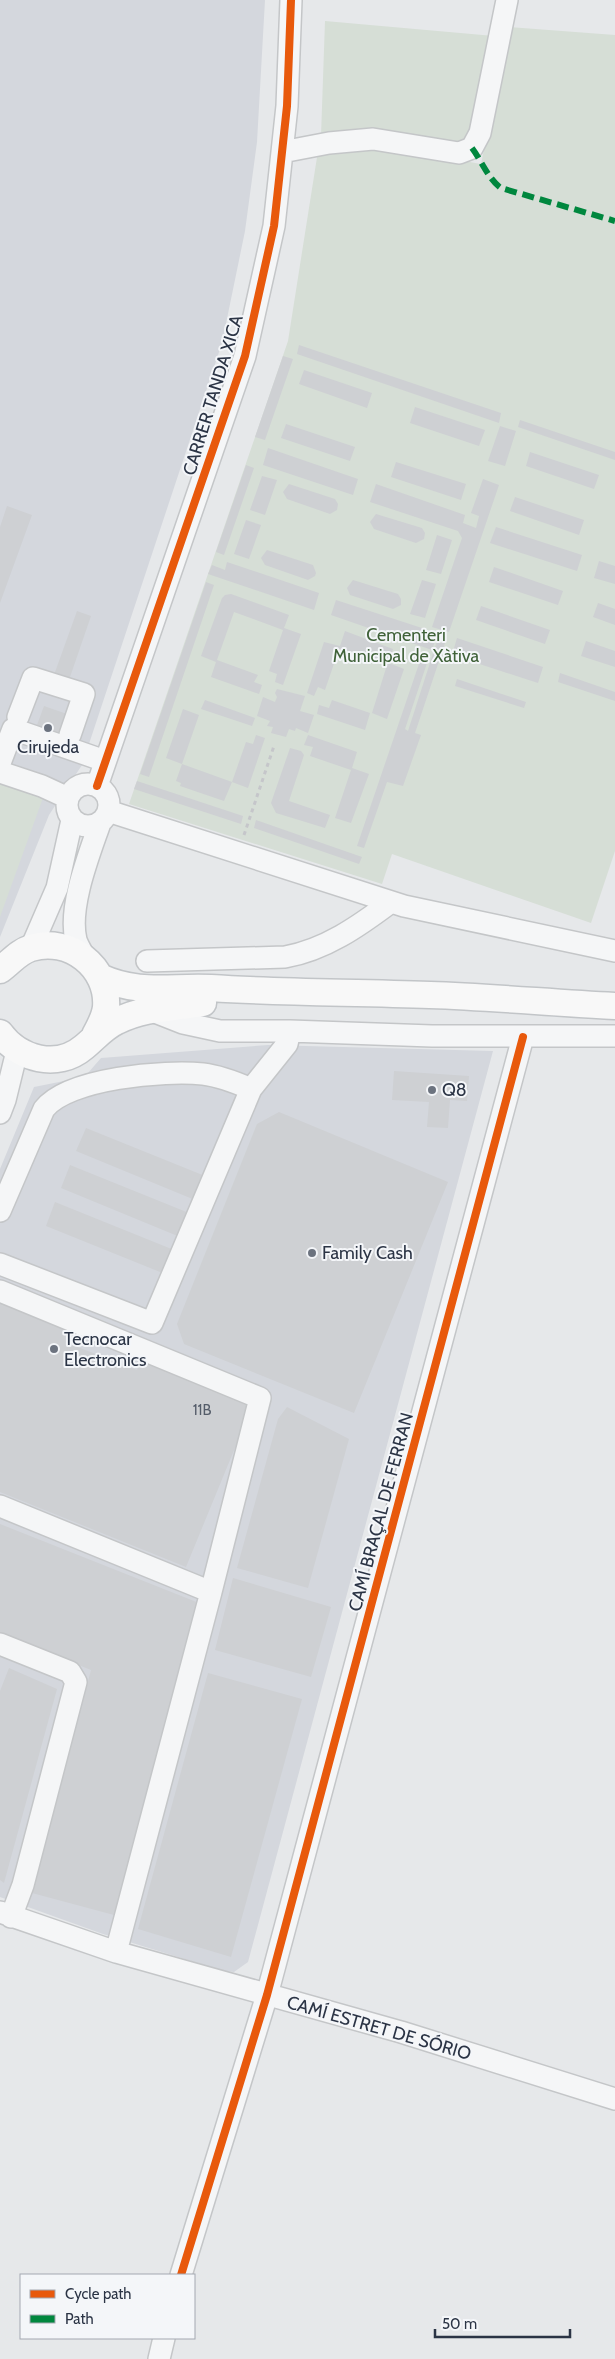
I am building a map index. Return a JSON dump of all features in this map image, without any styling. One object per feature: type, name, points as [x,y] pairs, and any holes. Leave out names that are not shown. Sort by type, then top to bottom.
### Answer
[{"type":"main road","points":[[1,970],[16,955],[31,948],[50,945],[68,948],[114,983],[146,990],[192,987],[281,993],[430,995],[615,1006]]},
{"type":"main road","points":[[92,967],[105,991],[106,1007],[102,1022],[95,1036]]},
{"type":"main road","points":[[17,1047],[52,1060],[68,1056],[83,1048],[95,1036],[116,1021],[148,1009],[281,993]]},
{"type":"street","name":"CARRER TANDA XICA","points":[[97,786],[245,356],[274,226],[287,106],[291,0]]},
{"type":"street","points":[[282,152],[329,143],[373,139],[459,153],[472,148],[480,133],[507,0]]},
{"type":"street","points":[[0,763],[34,678],[84,694],[70,735]]},
{"type":"street","points":[[15,723],[70,735],[82,753]]},
{"type":"street","points":[[15,723],[82,753],[105,761]]},
{"type":"street","points":[[0,772],[42,786],[68,798]]},
{"type":"street","points":[[92,967],[76,940],[75,918],[81,887],[104,817],[108,799],[102,789],[97,786],[83,784],[76,787],[68,798],[67,810],[72,820],[86,827],[104,817],[239,852],[398,904],[615,951]]},
{"type":"street","points":[[31,948],[57,888],[72,820]]},
{"type":"street","points":[[147,961],[285,957],[307,953],[398,904]]},
{"type":"street","points":[[148,1009],[183,1023],[220,1031],[523,1037],[615,1036]]},
{"type":"street","points":[[0,1264],[152,1322],[251,1089],[283,1050],[287,1044],[290,1031]]},
{"type":"street","name":"CAMÍ BRAÇAL DE FERRAN","points":[[181,2274],[267,1995],[523,1037]]},
{"type":"street","points":[[3,1107],[17,1047]]},
{"type":"street","points":[[0,1211],[44,1109],[59,1096],[96,1082],[127,1077],[179,1074],[203,1074],[221,1077],[251,1089]]},
{"type":"street","points":[[0,1291],[260,1398],[116,1952]]},
{"type":"street","points":[[0,1506],[211,1592]]},
{"type":"street","points":[[0,1644],[70,1672],[76,1682],[23,1885],[6,1914]]},
{"type":"street","name":"CAMÍ ESTRET DE SÓRIO","points":[[6,1914],[116,1952],[401,2032],[615,2099]]},
{"type":"street","points":[[159,2359],[164,2339]]},
{"type":"path","points":[[239,852],[274,746]]},
{"type":"shaded area","points":[[0,0],[265,0],[257,142],[245,231],[222,343],[82,765],[49,815],[0,937]]},
{"type":"shaded area","points":[[268,1045],[493,1051],[248,1962],[234,1972],[224,1971],[103,1934],[0,1897],[0,1169],[34,1087],[74,1079],[88,1073],[101,1058]]},
{"type":"green space","points":[[325,21],[494,36],[475,129],[464,145],[321,136]]},
{"type":"green space","name":"Cementeri Municipal de Xàtiva","points":[[509,27],[615,35],[615,851],[591,923],[392,854],[382,884],[129,804],[288,341],[318,151],[374,145],[481,164]]},
{"type":"green space","points":[[0,781],[44,795],[0,917]]},
{"type":"building","points":[[299,345],[501,413],[499,423],[297,354]]},
{"type":"building","points":[[283,356],[293,359],[265,440],[255,437]]},
{"type":"building","points":[[304,370],[372,393],[367,408],[299,384]]},
{"type":"building","points":[[415,407],[485,430],[479,446],[410,423]]},
{"type":"building","points":[[520,420],[615,452],[615,460],[518,427]]},
{"type":"building","points":[[286,424],[355,447],[350,461],[281,438]]},
{"type":"building","points":[[500,426],[516,431],[505,466],[488,461]]},
{"type":"building","points":[[268,448],[358,479],[353,495],[263,465]]},
{"type":"building","points":[[530,452],[599,475],[594,489],[526,466]]},
{"type":"building","points":[[396,462],[466,484],[461,500],[391,477]]},
{"type":"building","points":[[246,465],[254,468],[224,555],[216,552]]},
{"type":"building","points":[[262,476],[277,480],[265,515],[250,510]]},
{"type":"building","points":[[483,479],[499,485],[449,632],[432,627],[462,538],[458,531],[370,502],[376,484],[465,515],[463,523],[476,528],[479,516],[471,513]]},
{"type":"building","points":[[289,484],[335,499],[338,504],[337,510],[330,514],[287,499],[283,492]]},
{"type":"building","points":[[515,497],[584,520],[579,535],[510,511]]},
{"type":"building","points":[[7,506],[32,515],[0,603],[0,527]]},
{"type":"building","points":[[376,514],[422,528],[425,533],[424,539],[416,543],[374,529],[370,522]]},
{"type":"building","points":[[246,520],[261,525],[249,559],[234,554]]},
{"type":"building","points":[[496,527],[582,555],[577,571],[490,543]]},
{"type":"building","points":[[437,535],[452,540],[441,574],[426,570]]},
{"type":"building","points":[[267,550],[313,565],[316,573],[315,576],[308,580],[265,565],[261,558]]},
{"type":"building","points":[[599,561],[615,566],[615,584],[594,578]]},
{"type":"building","points":[[227,562],[319,593],[314,610],[208,574],[212,565],[225,570]]},
{"type":"building","points":[[494,567],[563,591],[558,605],[489,582]]},
{"type":"building","points":[[353,580],[398,594],[401,599],[401,605],[393,609],[350,595],[347,588]]},
{"type":"building","points":[[422,580],[436,584],[425,618],[410,614]]},
{"type":"building","points":[[206,582],[214,585],[149,777],[140,774]]},
{"type":"building","points":[[231,594],[289,615],[284,628],[301,634],[283,685],[275,682],[277,674],[269,671],[283,630],[234,612],[217,660],[258,675],[254,682],[262,685],[259,694],[211,677],[216,662],[201,656],[222,598],[225,595]]},
{"type":"building","points":[[336,600],[425,629],[422,637],[435,641],[432,650],[331,615]]},
{"type":"building","points":[[598,603],[615,609],[615,625],[593,617]]},
{"type":"building","points":[[481,606],[550,630],[545,644],[476,620]]},
{"type":"building","points":[[77,611],[91,616],[69,680],[54,675]]},
{"type":"building","points":[[345,631],[393,649],[389,663],[404,669],[387,719],[372,713],[387,665],[339,649],[325,690],[318,687],[314,696],[307,693],[324,642],[340,646]]},
{"type":"building","points":[[457,638],[543,667],[538,683],[452,655]]},
{"type":"building","points":[[437,641],[445,643],[415,733],[421,735],[403,786],[387,782],[364,848],[357,846],[422,655],[429,657],[405,729],[408,731]]},
{"type":"building","points":[[586,641],[615,651],[615,667],[581,656]]},
{"type":"building","points":[[560,673],[615,692],[615,701],[558,682]]},
{"type":"building","points":[[457,679],[526,702],[524,708],[455,686]]},
{"type":"building","points":[[277,689],[305,696],[300,711],[314,715],[308,733],[296,728],[295,731],[289,729],[286,737],[271,733],[273,727],[267,726],[270,721],[257,716],[263,697],[275,702]]},
{"type":"building","points":[[205,700],[255,718],[252,726],[201,709]]},
{"type":"building","points":[[332,700],[370,713],[365,730],[317,714],[319,705],[329,708]]},
{"type":"building","points":[[44,706],[67,714],[54,752],[30,744]]},
{"type":"building","points":[[183,709],[199,715],[182,764],[166,758]]},
{"type":"building","points":[[256,735],[265,738],[248,788],[232,782],[246,742],[253,744]]},
{"type":"building","points":[[308,735],[357,752],[352,768],[369,774],[351,823],[335,818],[351,770],[310,756],[313,747],[304,745]]},
{"type":"building","points":[[290,748],[301,751],[304,755],[289,801],[330,815],[325,828],[276,813],[271,803]]},
{"type":"building","points":[[182,764],[232,782],[224,801],[180,786],[181,783],[176,781]]},
{"type":"building","points":[[137,781],[243,816],[241,824],[134,789]]},
{"type":"building","points":[[256,820],[362,857],[359,864],[254,828]]},
{"type":"building","points":[[394,1071],[469,1076],[467,1101],[450,1100],[448,1128],[427,1127],[429,1102],[392,1100]]},
{"type":"building","name":"Family Cash","points":[[279,1112],[448,1182],[354,1413],[184,1344],[177,1324],[257,1124]]},
{"type":"building","points":[[86,1128],[205,1176],[195,1200],[76,1151]]},
{"type":"building","points":[[70,1165],[189,1213],[180,1237],[61,1188]]},
{"type":"building","points":[[55,1202],[174,1250],[165,1274],[46,1226]]},
{"type":"building","points":[[0,1301],[80,1333],[75,1346],[137,1370],[142,1359],[253,1404],[186,1567],[0,1492]]},
{"type":"building","points":[[287,1407],[349,1439],[308,1588],[237,1568],[278,1419]]},
{"type":"building","points":[[0,1524],[199,1603],[114,1915],[32,1893],[91,1670],[0,1633]]},
{"type":"building","points":[[233,1578],[331,1607],[311,1677],[215,1650]]},
{"type":"building","points":[[9,1668],[57,1689],[4,1883],[0,1880],[0,1691]]},
{"type":"building","points":[[208,1673],[302,1699],[231,1957],[138,1929]]},
{"type":"marked path","points":[[472,148],[489,175],[501,188],[615,221]]},
{"type":"cycle path","points":[[97,786],[245,356],[274,226],[287,106],[291,0]]},
{"type":"cycle path","points":[[181,2274],[267,1995],[523,1037]]},
{"type":"place","name":"Cirujeda","points":[[48,728]]},
{"type":"place","name":"Q8","points":[[432,1090]]},
{"type":"place","name":"Family Cash","points":[[312,1253]]},
{"type":"place","name":"Tecnocar Electronics","points":[[54,1349]]}]
